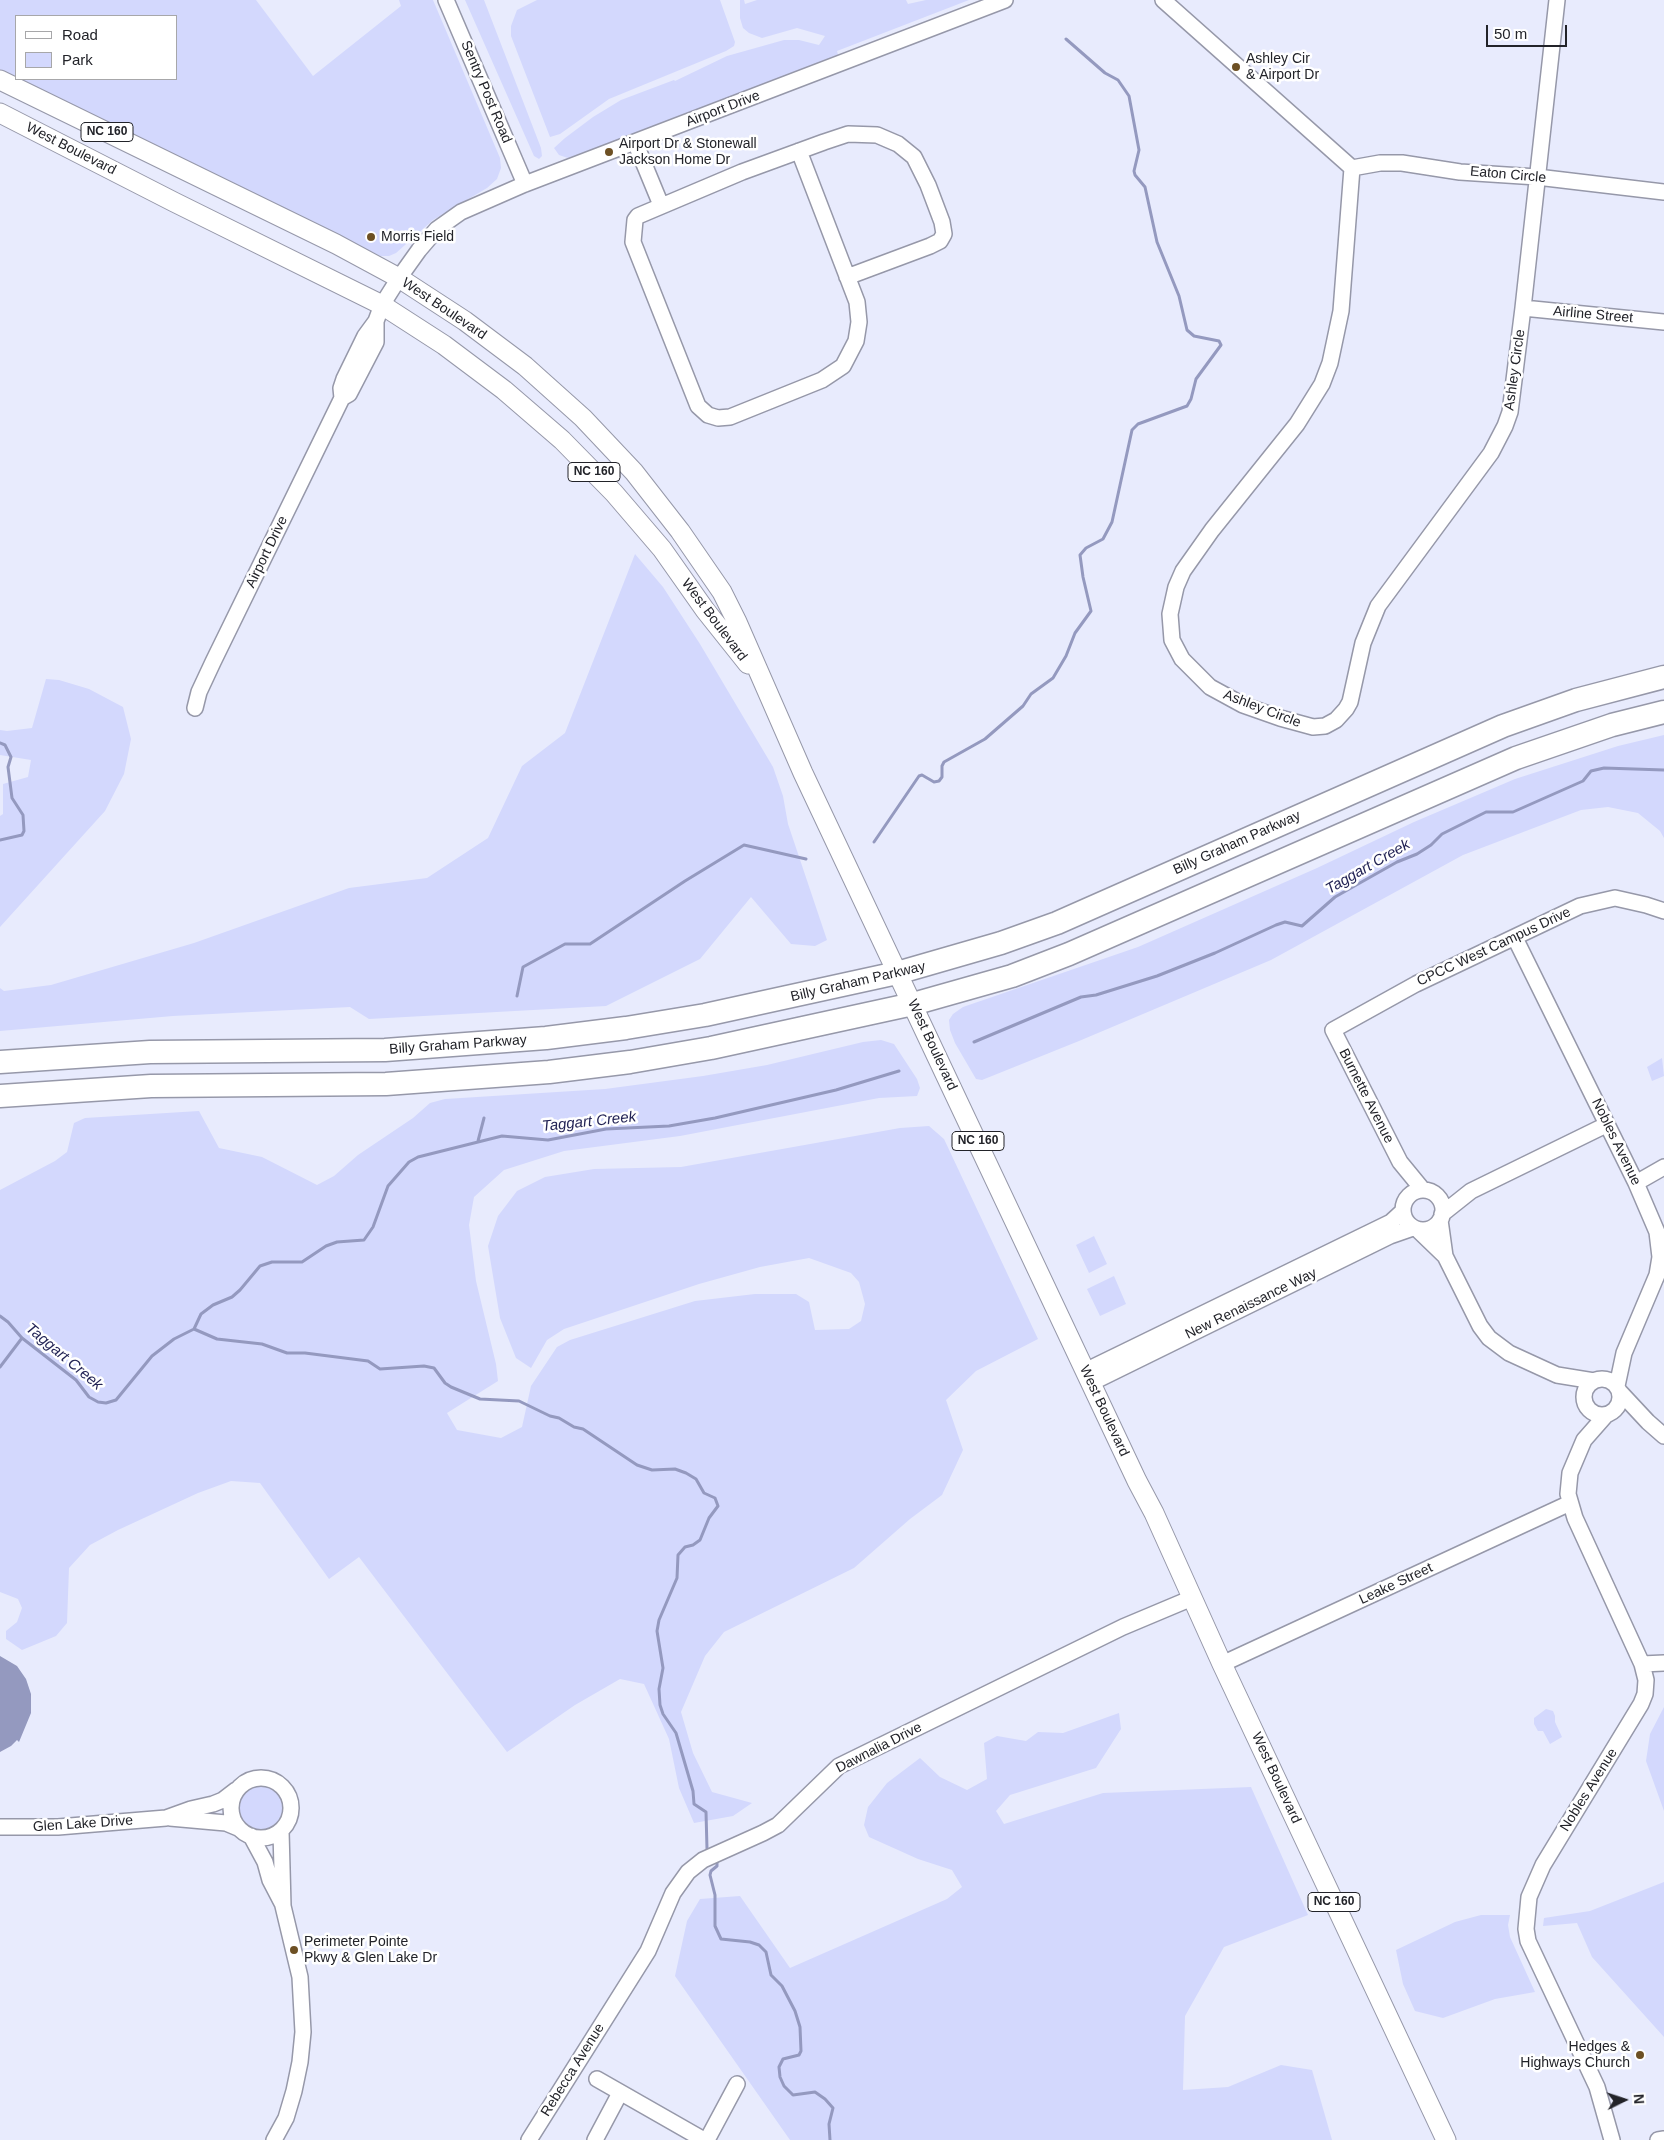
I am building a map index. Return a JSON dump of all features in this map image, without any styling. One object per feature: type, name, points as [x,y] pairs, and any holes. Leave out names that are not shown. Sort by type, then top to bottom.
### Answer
[{"type":"highway","name":"Billy Graham Parkway","points":[[0,1062],[150,1052],[385,1050],[527,1040],[626,1028],[705,1015],[898,973],[1001,944],[1057,923],[1504,726],[1576,700],[1664,677]]},
{"type":"highway","points":[[0,1096],[151,1086],[386,1084],[549,1072],[630,1062],[711,1048],[913,1004],[1012,976],[1069,954],[1516,758],[1612,725],[1664,712]]},
{"type":"main road","name":"West Boulevard","points":[[0,80],[213,183],[399,278],[465,321],[525,366],[583,418],[634,472],[680,532],[722,592],[737,622],[763,683],[898,973],[1446,2140]]},
{"type":"main road","name":"West Boulevard","points":[[0,113],[174,202],[379,313],[444,344],[504,390],[562,440],[614,492],[662,549],[705,610],[763,683]]},
{"type":"street","name":"Sentry Post Road","points":[[446,0],[525,184]]},
{"type":"street","name":"Airport Drive","points":[[195,708],[199,692],[342,398],[341,388],[344,379],[365,336],[399,278],[437,229],[490,198],[1005,0]]},
{"type":"street","points":[[1163,0],[1352,168]]},
{"type":"street","name":"Ashley Circle","points":[[1352,168],[1341,310],[1332,356],[1322,384],[1297,424],[1255,474],[1183,571],[1173,596],[1170,614],[1172,640],[1182,659],[1210,687],[1243,704],[1308,727],[1325,726],[1341,716],[1350,702],[1363,643],[1378,606],[1491,452],[1506,426],[1510,412],[1523,308],[1558,0]]},
{"type":"street","points":[[799,151],[847,277],[857,302],[859,324],[856,341],[843,366],[822,380],[730,417],[718,418],[708,415],[698,406],[633,242],[635,220],[638,216],[661,205],[799,151],[848,134],[877,135],[898,144],[914,157],[928,184],[942,222],[944,234],[940,241],[847,277]]},
{"type":"street","points":[[635,142],[661,205]]},
{"type":"street","name":"Eaton Circle","points":[[1352,168],[1380,163],[1402,164],[1460,172],[1537,177],[1664,192]]},
{"type":"street","name":"Airline Street","points":[[1523,308],[1664,322]]},
{"type":"street","name":"CPCC West Campus Drive","points":[[1333,1030],[1416,984],[1580,906],[1615,898],[1646,904],[1664,911]]},
{"type":"street","name":"Nobles Avenue","points":[[1515,938],[1636,1183],[1657,1232],[1660,1260],[1657,1275],[1624,1354],[1618,1389]]},
{"type":"street","name":"Burnette Avenue","points":[[1333,1030],[1400,1162],[1427,1191]]},
{"type":"street","points":[[1415,1229],[1430,1229],[1471,1191],[1606,1125]]},
{"type":"street","name":"Burnette Avenue","points":[[1400,1162],[1405,1205]]},
{"type":"street","points":[[1636,1183],[1664,1168]]},
{"type":"street","points":[[1471,1191],[1443,1193],[1416,1191],[1405,1205],[1407,1222],[1444,1256],[1480,1326],[1489,1338],[1509,1353],[1557,1375],[1597,1380],[1606,1379],[1664,1436]]},
{"type":"street","points":[[1427,1191],[1440,1200],[1444,1256]]},
{"type":"street","name":"New Renaissance Way","points":[[1088,1377],[1391,1222],[1405,1205]]},
{"type":"street","name":"New Renaissance Way","points":[[1088,1377],[1390,1236],[1415,1229]]},
{"type":"street","name":"Nobles Avenue","points":[[1597,1380],[1624,1354]]},
{"type":"street","points":[[1557,1375],[1595,1414],[1609,1414],[1648,1422]]},
{"type":"street","points":[[1585,1404],[1585,1390],[1597,1380]]},
{"type":"street","points":[[1609,1414],[1619,1404],[1618,1389]]},
{"type":"street","name":"Nobles Avenue","points":[[1584,1440],[1585,1404]]},
{"type":"street","name":"Nobles Avenue","points":[[1609,1414],[1584,1440],[1570,1473],[1568,1483],[1570,1503],[1642,1664],[1646,1680],[1641,1704],[1542,1865],[1529,1897],[1526,1929],[1528,1941],[1597,2087],[1612,2140]]},
{"type":"street","name":"Leake Street","points":[[1222,1664],[1570,1503]]},
{"type":"street","name":"Dawnalia Drive","points":[[618,1999],[648,1951],[676,1887],[688,1872],[703,1860],[771,1830],[839,1766],[1123,1627],[1192,1598]]},
{"type":"street","points":[[1642,1664],[1664,1663]]},
{"type":"street","points":[[245,1832],[264,1838],[273,1836],[281,1831],[291,1815],[292,1805],[289,1795],[283,1786],[274,1780],[253,1778],[236,1790],[232,1800],[231,1811],[233,1820],[245,1832],[265,1862],[270,1880],[284,1906]]},
{"type":"street","name":"Glen Lake Drive","points":[[166,1818],[224,1800],[236,1790]]},
{"type":"street","name":"Glen Lake Drive","points":[[0,1827],[58,1827],[166,1818],[226,1823],[245,1832]]},
{"type":"street","points":[[274,2140],[286,2118],[294,2091],[300,2062],[303,2032],[300,1977],[284,1906],[281,1831]]},
{"type":"street","name":"Rebecca Avenue","points":[[529,2140],[618,1999]]},
{"type":"street","points":[[597,2079],[706,2140],[738,2084]]},
{"type":"street","points":[[595,2140],[620,2093]]},
{"type":"street","points":[[1658,2140],[1664,2139]]},
{"type":"green space","points":[[0,0],[256,0],[313,76],[401,6],[399,0],[433,0],[500,158],[501,168],[497,179],[487,188],[433,220],[396,253],[389,256],[380,256],[0,74]]},
{"type":"green space","points":[[465,0],[484,0],[541,148],[542,156],[539,159],[534,156]]},
{"type":"green space","points":[[537,0],[720,0],[735,42],[734,46],[726,51],[609,99],[560,134],[550,137],[511,36],[511,26],[517,10]]},
{"type":"green space","points":[[740,0],[744,0],[745,4],[757,0],[906,0],[908,4],[926,0],[969,0],[837,51],[838,55],[682,118],[568,158],[559,155],[554,148],[565,138],[593,117],[621,100],[675,81],[727,56],[784,40],[799,40],[819,45],[825,36],[797,28],[762,38],[749,33],[743,28],[740,18]]},
{"type":"green space","points":[[635,554],[663,587],[700,644],[773,767],[783,796],[788,824],[827,940],[815,946],[791,944],[751,897],[700,959],[606,1006],[369,1019],[350,1007],[173,1016],[0,1031],[0,988],[4,991],[51,985],[194,943],[349,888],[427,878],[488,838],[522,766],[565,733]]},
{"type":"green space","points":[[46,679],[59,680],[89,689],[123,707],[131,739],[124,774],[105,811],[0,927],[0,816],[3,814],[3,784],[28,777],[31,760],[0,755],[0,730],[32,728]]},
{"type":"green space","points":[[1664,735],[1664,838],[1660,831],[1638,813],[1608,807],[1581,810],[1463,855],[1271,960],[982,1080],[976,1079],[955,1043],[950,1030],[949,1020],[953,1014],[963,1007],[1138,947],[1317,868],[1414,822],[1515,779],[1618,746]]},
{"type":"green space","points":[[881,1040],[894,1044],[917,1079],[920,1088],[917,1096],[879,1098],[680,1136],[564,1151],[504,1170],[474,1197],[469,1225],[476,1281],[496,1364],[498,1381],[447,1413],[457,1430],[501,1438],[522,1427],[531,1386],[557,1347],[570,1340],[695,1301],[755,1294],[796,1294],[809,1302],[815,1330],[849,1329],[861,1321],[865,1304],[859,1282],[851,1273],[809,1258],[760,1267],[699,1284],[564,1329],[547,1340],[531,1368],[516,1358],[500,1318],[488,1246],[498,1216],[517,1191],[545,1177],[594,1169],[681,1167],[900,1128],[929,1126],[944,1139],[1038,1339],[976,1371],[946,1400],[963,1450],[942,1495],[910,1519],[854,1568],[724,1632],[705,1656],[681,1712],[693,1753],[712,1792],[752,1803],[733,1816],[694,1823],[679,1788],[669,1739],[644,1684],[620,1679],[575,1705],[507,1752],[359,1557],[329,1579],[260,1483],[231,1481],[198,1493],[90,1545],[69,1568],[67,1623],[56,1636],[22,1650],[6,1639],[6,1631],[17,1622],[22,1608],[18,1599],[0,1592],[0,1190],[55,1161],[67,1152],[74,1123],[85,1118],[199,1111],[219,1148],[262,1157],[317,1185],[334,1176],[358,1155],[413,1118],[430,1103],[445,1099],[605,1089],[703,1076],[767,1065],[863,1042]]},
{"type":"green space","points":[[1662,1058],[1664,1076],[1652,1081],[1647,1067]]},
{"type":"green space","points":[[1094,1236],[1107,1264],[1089,1273],[1076,1245]]},
{"type":"green space","points":[[1114,1276],[1126,1304],[1100,1316],[1087,1289]]},
{"type":"green space","points":[[1664,1707],[1664,1811],[1646,1761],[1650,1734]]},
{"type":"green space","points":[[1546,1709],[1553,1711],[1555,1722],[1562,1737],[1550,1744],[1543,1731],[1538,1731],[1534,1724],[1534,1718]]},
{"type":"green space","points":[[1119,1713],[1121,1729],[1096,1768],[1010,1795],[996,1811],[1004,1824],[1103,1793],[1251,1787],[1308,1915],[1224,1947],[1185,2016],[1183,2090],[1228,2087],[1281,2065],[1312,2070],[1332,2140],[790,2140],[675,1976],[687,1921],[700,1899],[740,1896],[790,1968],[947,1899],[962,1887],[952,1870],[918,1859],[869,1837],[864,1825],[868,1807],[887,1783],[920,1758],[940,1777],[967,1790],[987,1779],[984,1743],[997,1736],[1026,1741],[1038,1732],[1063,1733]]},
{"type":"green space","points":[[257,1785],[267,1785],[279,1792],[286,1804],[286,1814],[279,1826],[267,1833],[257,1833],[249,1829],[242,1822],[238,1814],[238,1804],[242,1796],[249,1789]]},
{"type":"green space","points":[[1664,1882],[1664,2037],[1592,1957],[1577,1923],[1543,1926],[1544,1918],[1590,1911]]},
{"type":"green space","points":[[1481,1915],[1510,1915],[1508,1925],[1510,1937],[1535,1992],[1495,1999],[1443,2018],[1415,2011],[1403,1984],[1396,1950],[1455,1922]]},
{"type":"shaded area","points":[[0,1656],[17,1666],[26,1679],[31,1694],[31,1713],[19,1742],[17,1740],[0,1752]]},
{"type":"waterway","points":[[874,842],[919,776],[922,775],[934,782],[939,781],[942,777],[944,762],[985,739],[1023,706],[1031,694],[1053,678],[1066,656],[1075,633],[1091,611],[1080,555],[1086,548],[1103,539],[1112,522],[1132,430],[1138,424],[1187,406],[1191,399],[1196,379],[1221,345],[1219,341],[1194,336],[1187,330],[1179,296],[1157,242],[1145,187],[1134,171],[1139,150],[1129,96],[1118,80],[1105,73],[1066,39]]},
{"type":"waterway","points":[[0,743],[5,745],[11,757],[8,767],[12,798],[23,815],[24,831],[22,835],[0,840]]},
{"type":"waterway","name":"Taggart Creek","points":[[974,1042],[1081,997],[1096,995],[1157,976],[1215,953],[1276,925],[1285,922],[1302,926],[1335,897],[1397,862],[1417,854],[1431,845],[1442,834],[1486,812],[1513,812],[1583,781],[1591,771],[1604,768],[1664,770]]},
{"type":"waterway","points":[[517,996],[523,967],[565,944],[590,944],[685,881],[744,845],[806,859]]},
{"type":"waterway","name":"Taggart Creek","points":[[0,1316],[22,1338],[76,1380],[89,1397],[98,1402],[106,1403],[116,1400],[152,1356],[174,1339],[194,1329],[201,1314],[213,1305],[232,1297],[240,1290],[260,1266],[272,1262],[302,1262],[326,1246],[337,1242],[364,1240],[373,1227],[388,1186],[409,1162],[418,1157],[502,1136],[548,1140],[606,1129],[669,1126],[715,1118],[836,1090],[899,1071]]},
{"type":"waterway","points":[[478,1141],[484,1118]]},
{"type":"waterway","points":[[194,1329],[217,1339],[262,1344],[287,1353],[305,1353],[368,1361],[380,1369],[424,1366],[434,1368],[445,1383],[451,1387],[480,1399],[519,1401],[550,1416],[559,1418],[574,1427],[583,1429],[637,1465],[652,1470],[675,1469],[686,1473],[696,1479],[704,1493],[715,1498],[718,1506],[709,1518],[700,1540],[693,1545],[685,1547],[678,1555],[677,1578],[659,1620],[657,1631],[663,1668],[659,1689],[660,1705],[663,1714],[676,1733],[693,1791],[694,1804],[706,1812],[707,1849],[711,1852]]},
{"type":"waterway","points":[[0,1367],[22,1338]]},
{"type":"waterway","points":[[717,1861],[717,1866],[711,1871],[710,1875],[715,1895],[715,1926],[721,1939],[750,1942],[759,1945],[766,1952],[771,1975],[782,1986],[795,2011],[800,2027],[801,2051],[799,2055],[783,2059],[779,2067],[780,2077],[784,2086],[793,2095],[815,2092],[833,2108],[829,2124],[830,2140]]},
{"type":"place","name":"Ashley Cir & Airport Dr","points":[[1236,67]]},
{"type":"place","name":"Airport Dr & Stonewall Jackson Home Dr","points":[[609,152]]},
{"type":"place","name":"Morris Field","points":[[371,237]]},
{"type":"place","name":"Perimeter Pointe Pkwy & Glen Lake Dr","points":[[294,1950]]},
{"type":"place","name":"Hedges & Highways Church","points":[[1640,2055]]}]
